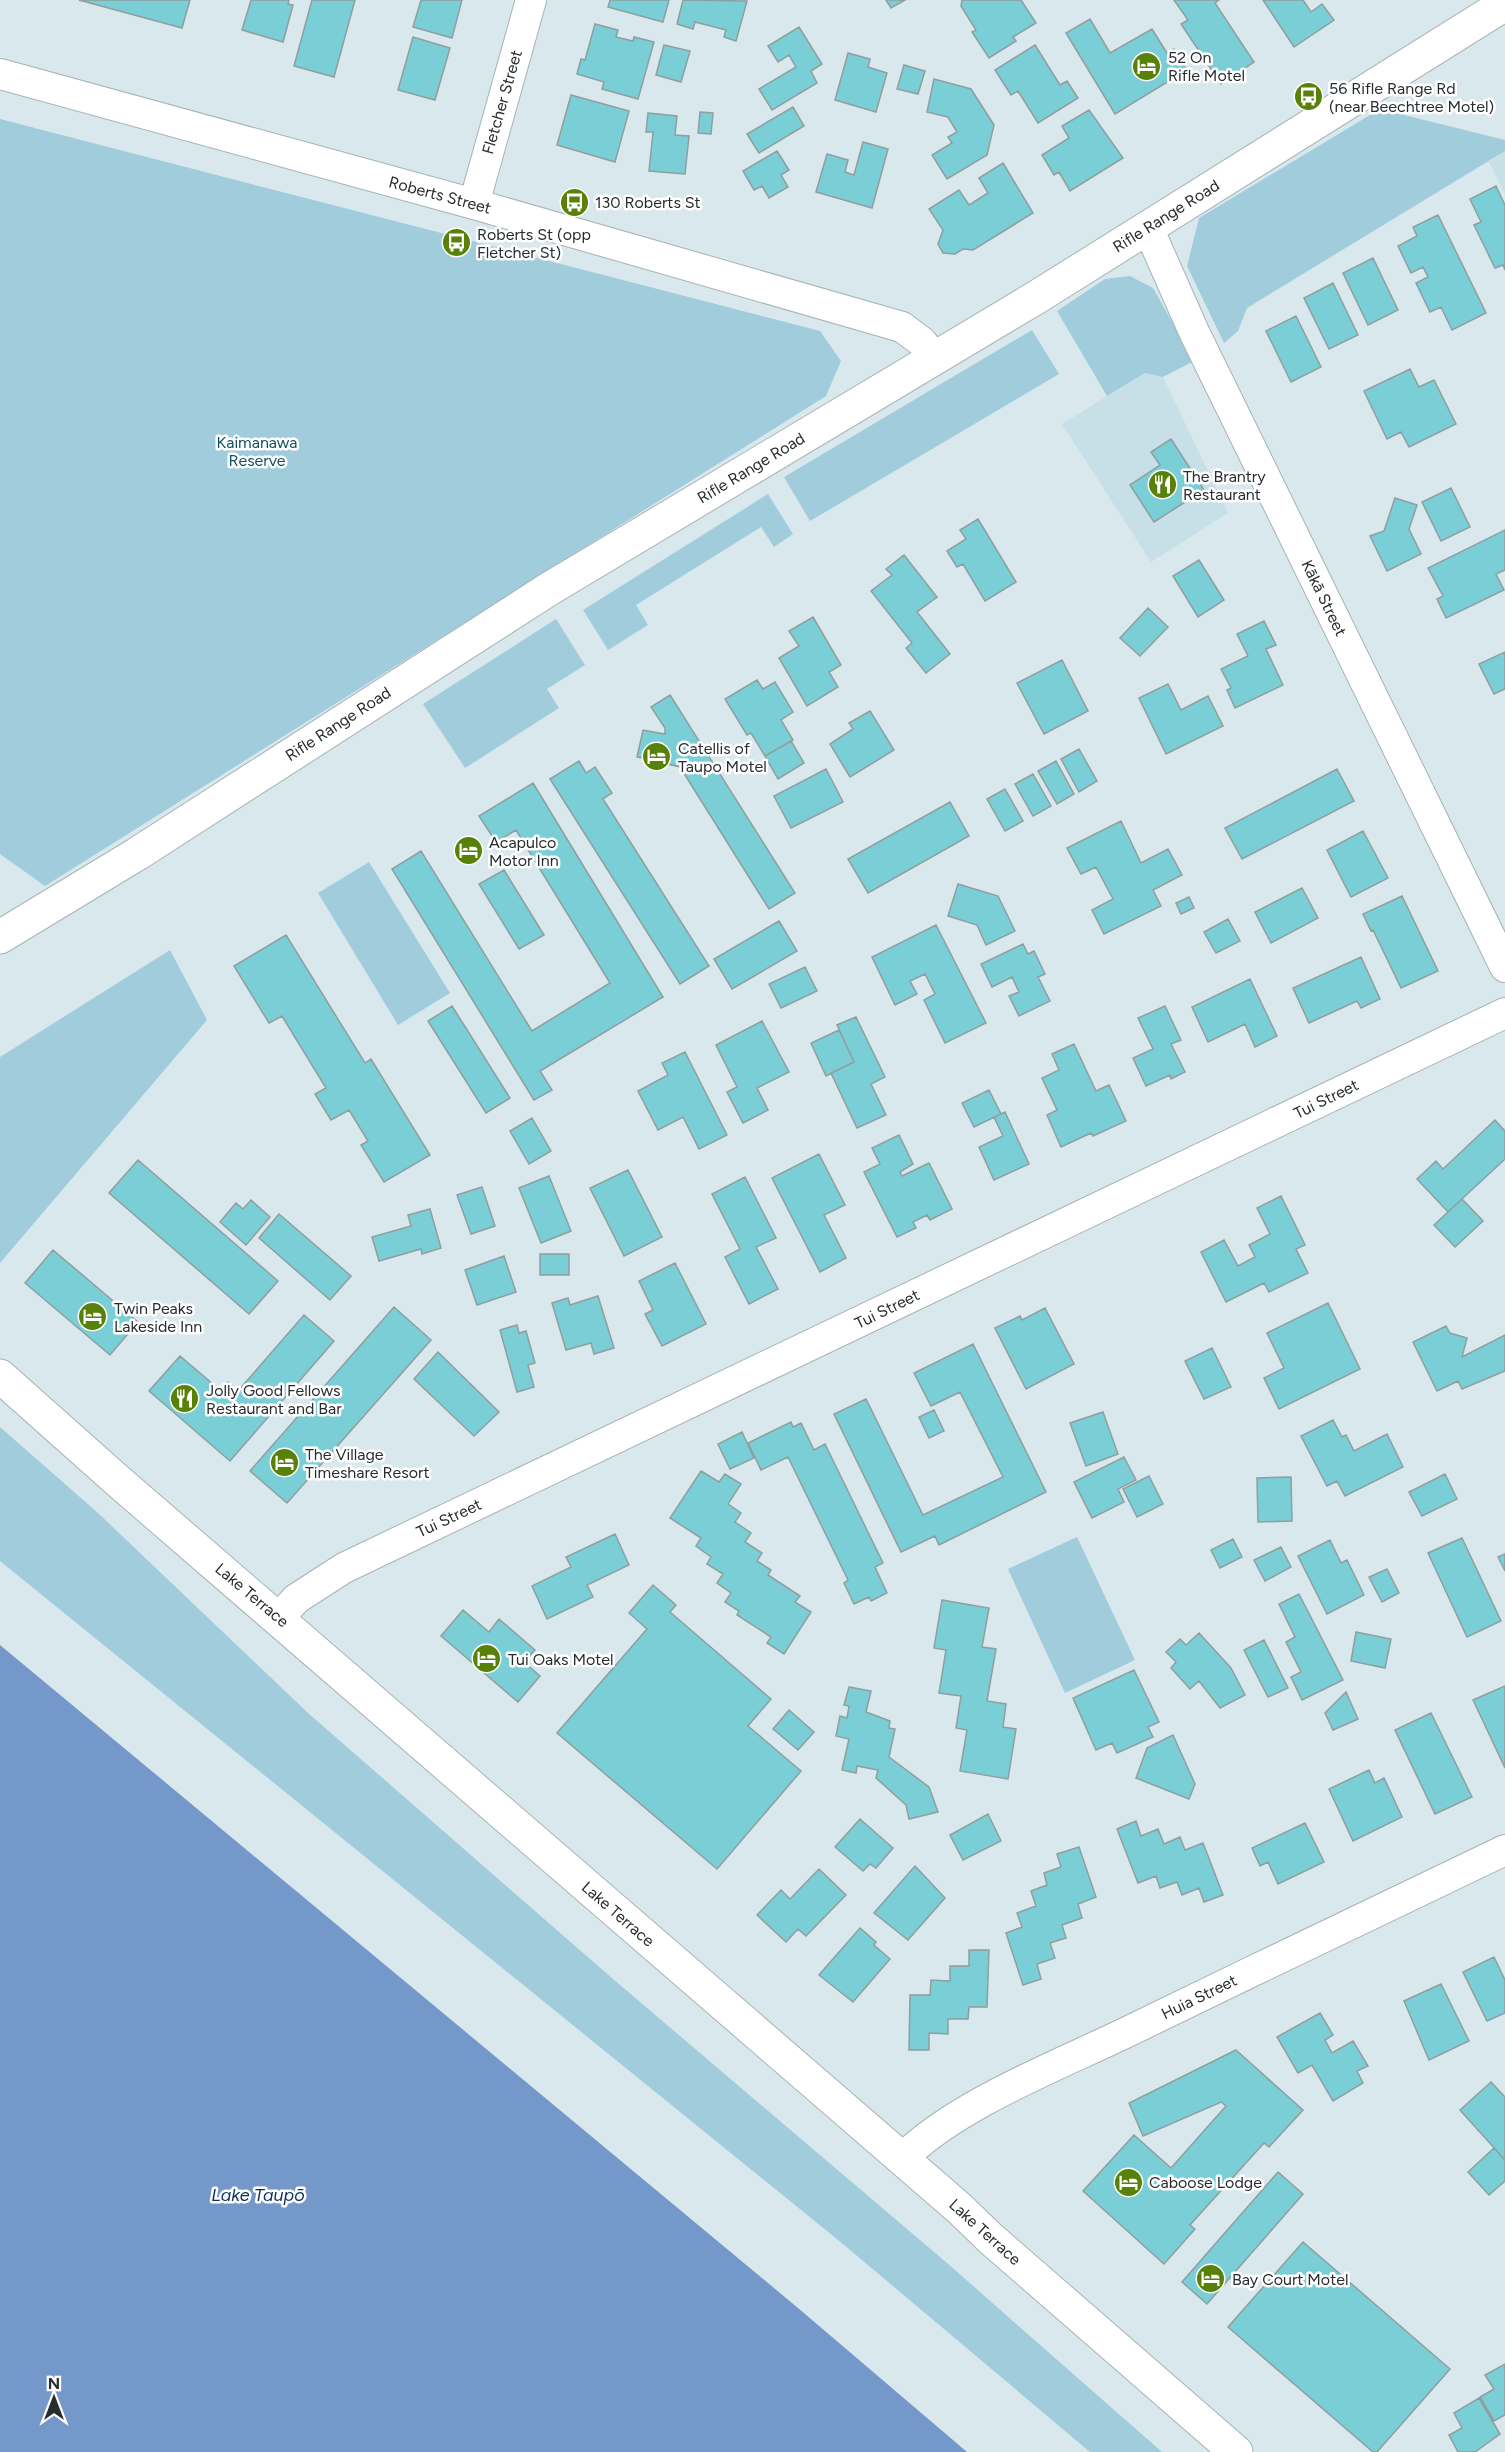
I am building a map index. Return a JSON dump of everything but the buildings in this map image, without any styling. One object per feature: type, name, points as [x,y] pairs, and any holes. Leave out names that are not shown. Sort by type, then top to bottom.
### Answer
[{"type":"street","name":"Fletcher Street","points":[[474,204],[531,0]]},
{"type":"street","name":"Rifle Range Road","points":[[0,937],[137,854],[549,589],[935,359],[1505,4]]},
{"type":"street","name":"Roberts Street","points":[[0,74],[474,204],[902,327],[922,342],[935,359]]},
{"type":"street","name":"Kākā Street","points":[[1148,228],[1195,334],[1505,967]]},
{"type":"street","name":"Tui Street","points":[[279,1618],[296,1599],[344,1568],[1505,1013]]},
{"type":"street","name":"Lake Terrace","points":[[0,1376],[1236,2452]]},
{"type":"street","name":"Huia Street","points":[[902,2159],[921,2140],[1040,2073],[1505,1850]]},
{"type":"shaded area","points":[[1505,151],[1505,194],[1489,162]]},
{"type":"shaded area","points":[[1145,373],[1163,377],[1228,513],[1151,562],[1062,424]]},
{"type":"green space","points":[[1380,109],[1505,140],[1505,151],[1247,308],[1238,331],[1224,343],[1187,266],[1199,218]]},
{"type":"green space","name":"Kaimanawa Reserve","points":[[0,119],[820,331],[841,361],[826,396],[45,886],[0,854]]},
{"type":"green space","points":[[1130,276],[1153,288],[1194,361],[1163,377],[1145,373],[1107,396],[1057,311],[1105,279]]},
{"type":"green space","points":[[1032,330],[1059,374],[810,521],[784,477]]},
{"type":"green space","points":[[768,494],[793,534],[774,547],[761,527],[636,605],[648,625],[608,650],[583,610]]},
{"type":"green space","points":[[556,619],[585,665],[547,689],[559,708],[465,768],[423,704]]},
{"type":"green space","points":[[369,862],[450,993],[398,1025],[318,893]]},
{"type":"green space","points":[[170,950],[207,1020],[0,1263],[0,1057]]},
{"type":"green space","points":[[0,1427],[98,1513],[308,1713],[613,1979],[947,2263],[1162,2452],[1090,2452],[843,2244],[0,1561]]},
{"type":"green space","points":[[1077,1537],[1135,1660],[1065,1693],[1008,1569]]},
{"type":"water","name":"Lake Taupō","points":[[0,1645],[798,2308],[967,2452],[0,2452]]},
{"type":"place","name":"52 On Rifle Motel","points":[[1147,66]]},
{"type":"place","name":"56 Rifle Range Rd (near Beechtree Motel)","points":[[1308,97]]},
{"type":"place","name":"130 Roberts St","points":[[574,202]]},
{"type":"place","name":"Roberts St (opp Fletcher St)","points":[[456,243]]},
{"type":"place","name":"The Brantry Restaurant","points":[[1162,485]]},
{"type":"place","name":"Catellis of Taupo Motel","points":[[657,757]]},
{"type":"place","name":"Acapulco Motor Inn","points":[[468,851]]},
{"type":"place","name":"Twin Peaks Lakeside Inn","points":[[93,1317]]},
{"type":"place","name":"Jolly Good Fellows Restaurant and Bar","points":[[185,1399]]},
{"type":"place","name":"The Village Timeshare Resort","points":[[284,1463]]},
{"type":"place","name":"Tui Oaks Motel","points":[[487,1659]]},
{"type":"place","name":"Caboose Lodge","points":[[1128,2182]]},
{"type":"place","name":"Bay Court Motel","points":[[1211,2279]]}]
